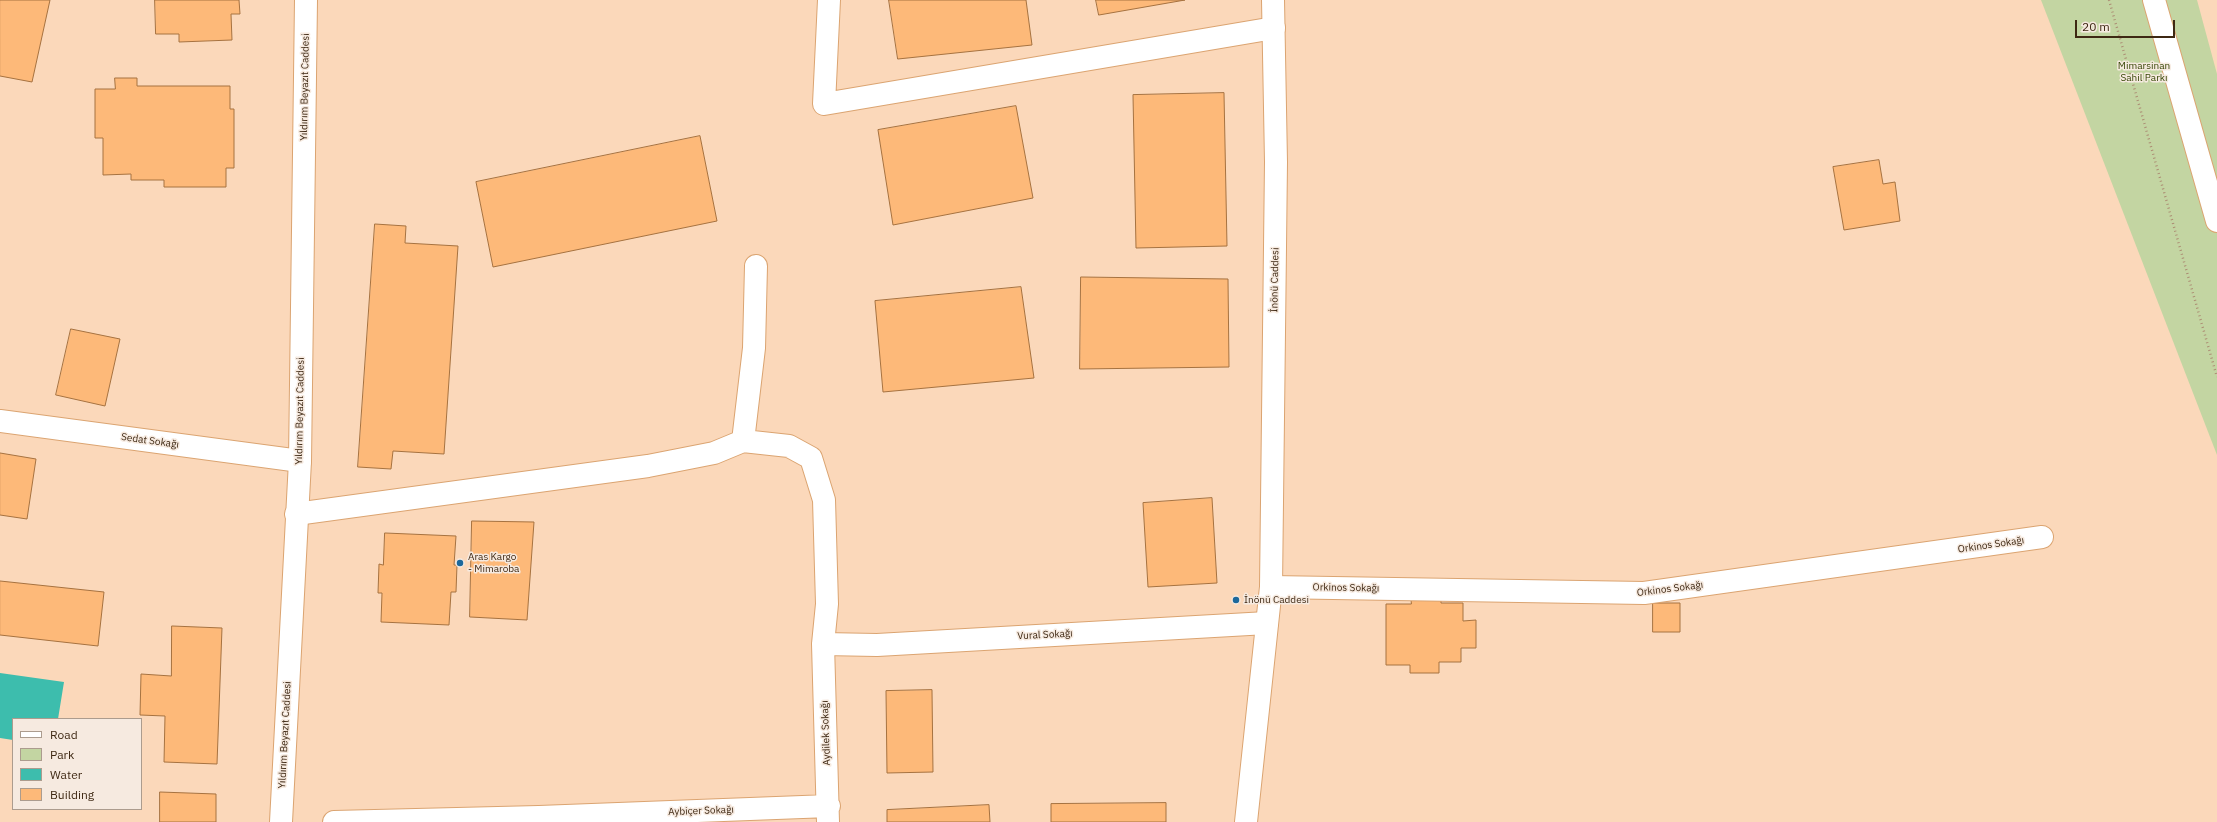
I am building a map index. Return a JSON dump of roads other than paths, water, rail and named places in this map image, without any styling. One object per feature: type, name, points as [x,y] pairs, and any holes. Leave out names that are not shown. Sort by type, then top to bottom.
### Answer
[{"type":"street","name":"Yıldırım Beyazıt Caddesi","points":[[281,822],[296,514],[300,461],[306,0]]},
{"type":"street","points":[[829,0],[824,104],[1274,28]]},
{"type":"street","name":"İnönü Caddesi","points":[[1246,822],[1271,586],[1276,162],[1273,0]]},
{"type":"street","points":[[2154,0],[2217,221]]},
{"type":"street","points":[[296,514],[648,466],[714,453],[743,441],[754,348],[756,266]]},
{"type":"street","name":"Sedat Sokağı","points":[[0,421],[300,461]]},
{"type":"street","name":"Aydilek Sokağı","points":[[743,441],[789,446],[811,458],[824,500],[828,604],[823,644],[828,814]]},
{"type":"street","name":"Orkinos Sokağı","points":[[1271,586],[1644,593],[2042,538]]},
{"type":"street","name":"Vural Sokağı","points":[[823,644],[877,645],[1267,623]]},
{"type":"street","name":"Aybiçer Sokağı","points":[[334,822],[539,820],[828,814]]},
{"type":"water","points":[[0,673],[64,682],[58,718],[12,718],[12,740],[0,738]]},
{"type":"place","name":"Aras Kargo - Mimaroba","points":[[460,563]]},
{"type":"place","name":"İnönü Caddesi","points":[[1236,600]]},
{"type":"park label","name":"Mimarsinan Sahil Parkı","points":[[2144,72]]}]
